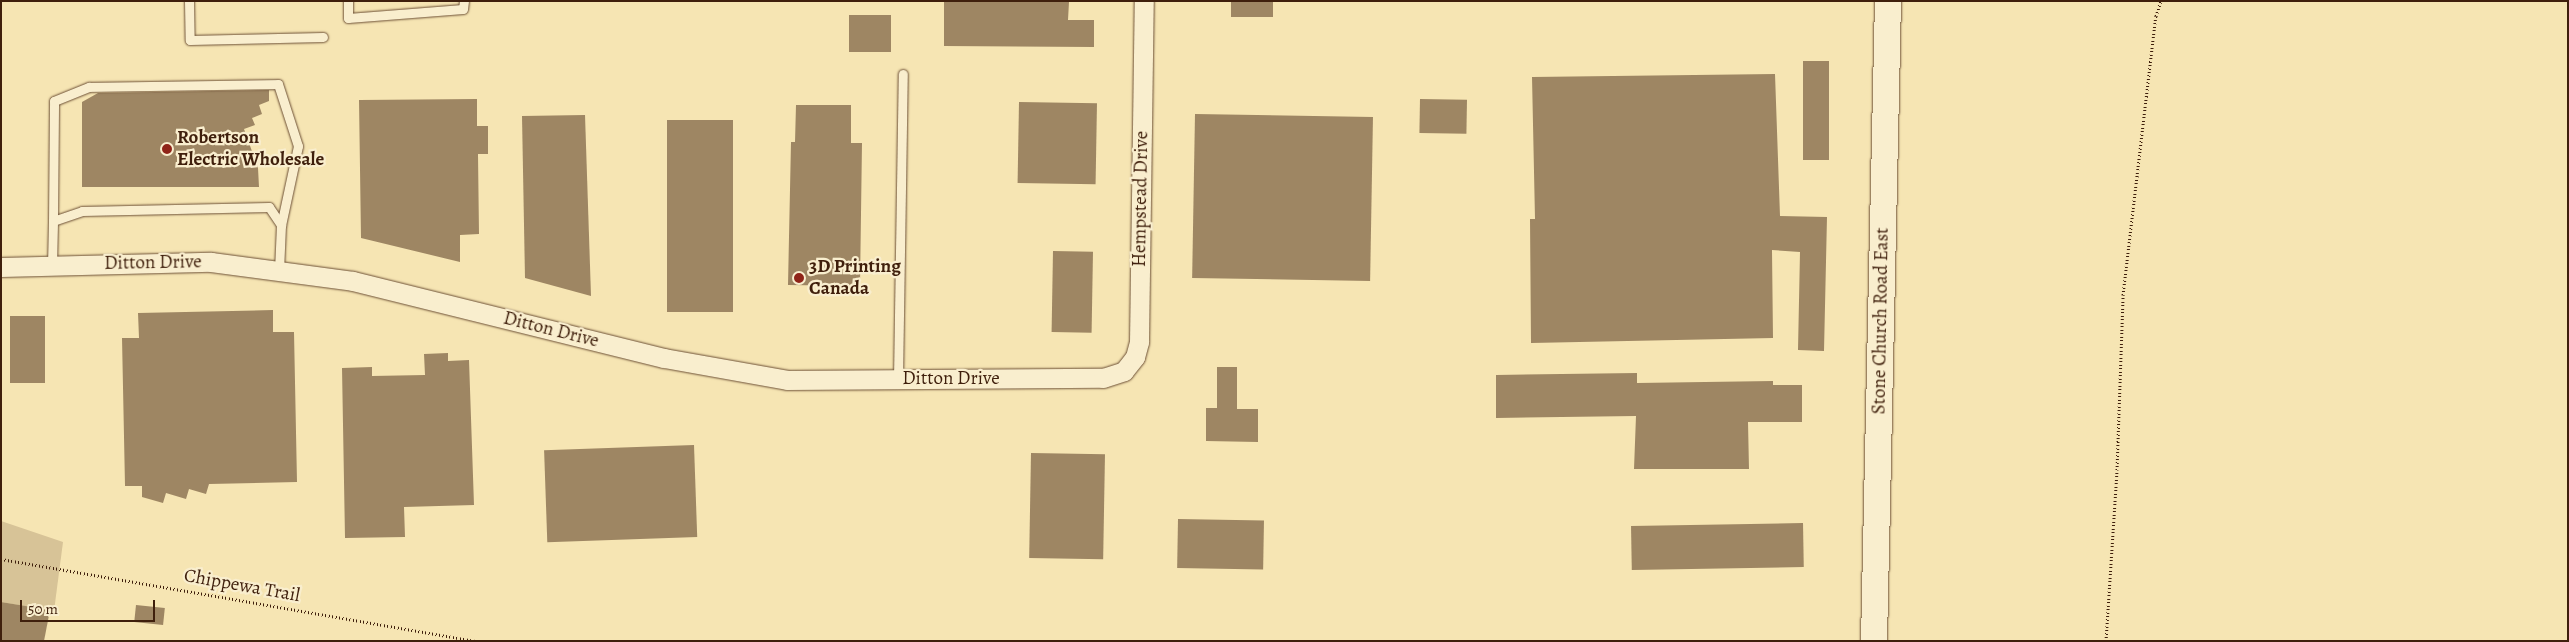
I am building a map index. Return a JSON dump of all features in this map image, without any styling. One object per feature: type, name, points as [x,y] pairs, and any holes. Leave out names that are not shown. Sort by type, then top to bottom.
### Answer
[{"type":"main road","name":"Stone Church Road East","points":[[1874,641],[1888,1]]},
{"type":"street","name":"Hempstead Drive","points":[[1103,378],[1124,371],[1135,356],[1139,342],[1144,1]]},
{"type":"street","name":"Ditton Drive","points":[[1,267],[211,262],[353,281],[691,363],[787,380],[1103,378]]},
{"type":"lane","points":[[189,1],[190,40],[323,37]]},
{"type":"lane","points":[[348,1],[348,18],[463,9],[464,1]]},
{"type":"lane","points":[[898,379],[903,74]]},
{"type":"lane","points":[[52,266],[54,101],[89,86],[278,84],[298,146],[281,225],[279,271]]},
{"type":"lane","points":[[53,221],[82,211],[269,207],[281,225]]},
{"type":"path","points":[[2106,641],[2117,470],[2122,295],[2156,16],[2161,1]]},
{"type":"path","name":"Chippewa Trail","points":[[1,558],[478,641]]},
{"type":"shaded area","points":[[1,521],[63,542],[54,611],[1,602]]},
{"type":"building","points":[[1231,1],[1273,1],[1273,17],[1231,17]]},
{"type":"building","points":[[944,2],[1069,2],[1068,20],[1094,20],[1094,47],[944,46]]},
{"type":"building","points":[[849,15],[891,15],[891,52],[849,52]]},
{"type":"building","points":[[1803,61],[1829,61],[1829,160],[1803,160]]},
{"type":"building","points":[[1775,74],[1780,216],[1827,217],[1824,351],[1798,350],[1800,252],[1772,250],[1773,338],[1531,343],[1530,219],[1535,219],[1532,77]]},
{"type":"building","name":"Robertson Electric Wholesale","points":[[269,90],[269,101],[259,105],[262,114],[252,118],[255,125],[244,129],[258,168],[259,187],[82,187],[82,102],[98,93]]},
{"type":"building","points":[[477,99],[477,126],[488,126],[488,154],[478,154],[479,234],[460,235],[460,262],[361,238],[359,100]]},
{"type":"building","points":[[1420,99],[1467,100],[1466,134],[1419,133]]},
{"type":"building","points":[[1019,102],[1097,103],[1096,184],[1018,183]]},
{"type":"building","points":[[796,105],[851,105],[851,143],[862,143],[860,286],[788,285],[791,142],[795,142]]},
{"type":"building","points":[[1195,114],[1373,117],[1370,281],[1192,278]]},
{"type":"building","points":[[585,115],[591,296],[525,278],[522,116]]},
{"type":"building","points":[[667,120],[733,120],[733,312],[667,312]]},
{"type":"building","points":[[1053,251],[1093,252],[1092,333],[1052,332]]},
{"type":"building","points":[[273,310],[273,332],[294,332],[297,482],[209,484],[206,494],[189,489],[186,499],[166,493],[163,503],[142,497],[142,486],[125,486],[122,338],[139,338],[138,313]]},
{"type":"building","points":[[10,316],[45,316],[45,383],[10,383]]},
{"type":"building","points":[[448,353],[448,361],[469,360],[474,505],[404,507],[405,537],[345,538],[342,368],[372,367],[372,376],[425,375],[424,354]]},
{"type":"building","points":[[1217,367],[1237,367],[1237,409],[1258,409],[1258,442],[1206,441],[1206,408],[1217,408]]},
{"type":"building","points":[[1637,373],[1637,383],[1773,381],[1773,385],[1802,385],[1802,422],[1748,422],[1749,469],[1634,469],[1636,416],[1496,418],[1496,375]]},
{"type":"building","points":[[694,445],[697,537],[547,542],[544,450]]},
{"type":"building","points":[[1031,453],[1105,454],[1103,559],[1029,558]]},
{"type":"building","points":[[1178,519],[1264,521],[1263,569],[1177,568]]},
{"type":"building","points":[[1803,523],[1804,567],[1632,570],[1631,526]]},
{"type":"building","points":[[1,602],[50,610],[44,641],[1,641]]},
{"type":"building","points":[[136,605],[165,608],[163,625],[134,622]]},
{"type":"place","name":"Robertson Electric Wholesale","points":[[167,149]]},
{"type":"place","name":"3D Printing Canada","points":[[799,278]]}]
